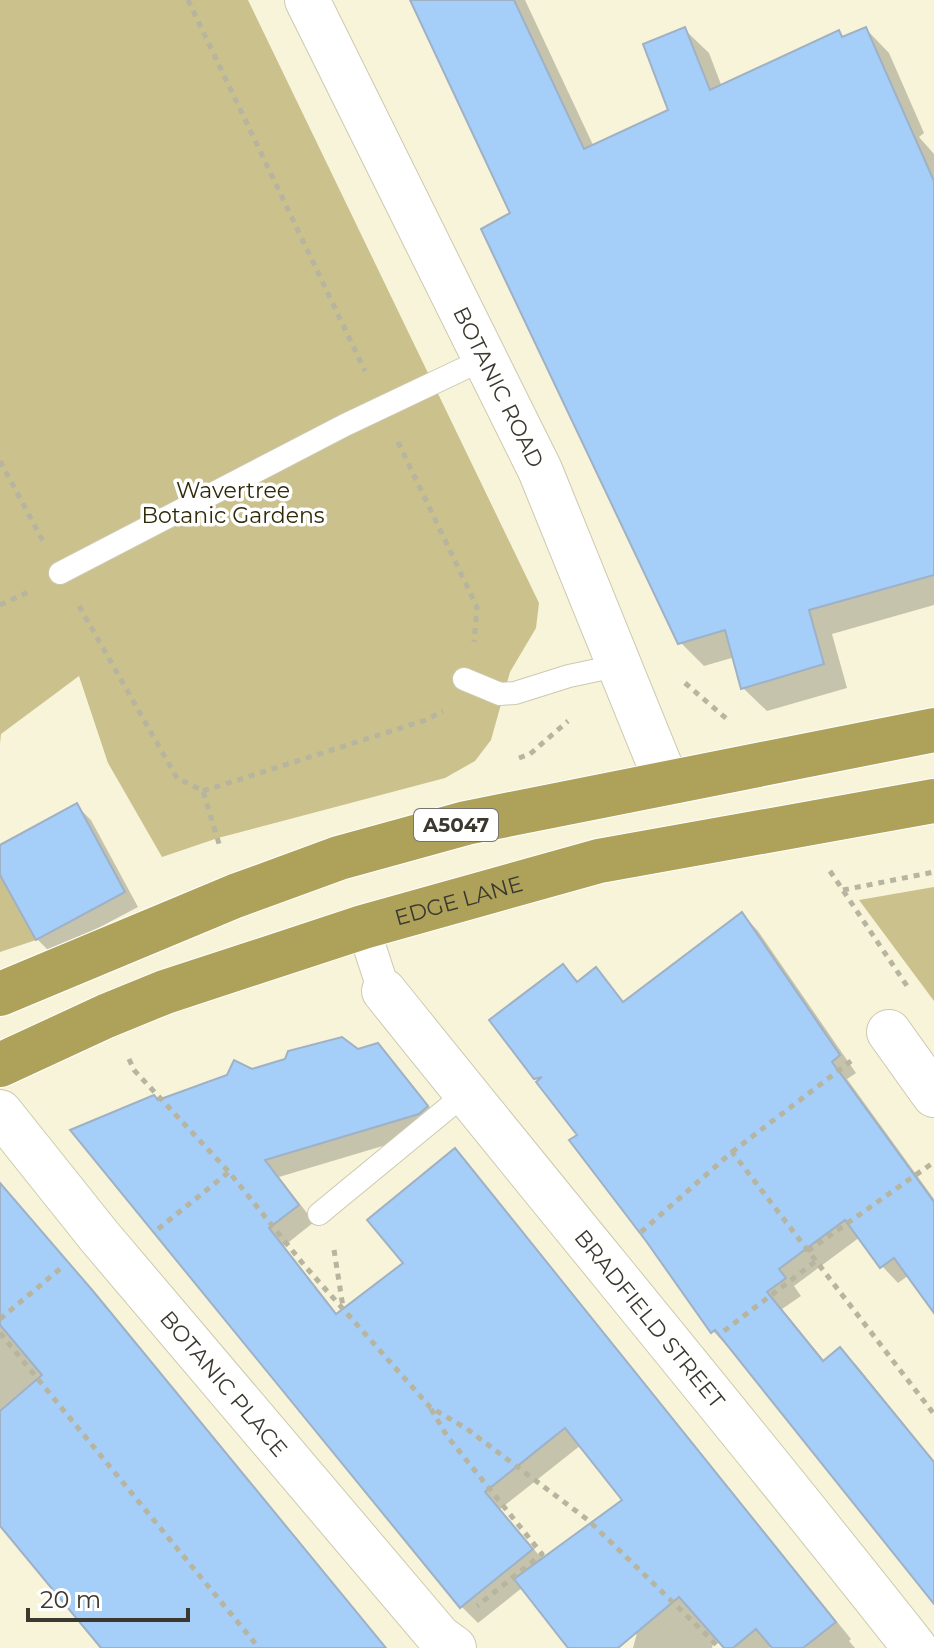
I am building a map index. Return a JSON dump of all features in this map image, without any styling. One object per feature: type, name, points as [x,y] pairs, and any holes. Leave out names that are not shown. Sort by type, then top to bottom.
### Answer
[{"type":"highway","name":"A5047","points":[[0,994],[235,896],[339,858],[466,823],[934,730]]},
{"type":"highway","name":"EDGE LANE","points":[[0,1065],[165,992],[363,927],[599,861],[934,801]]},
{"type":"street","name":"BOTANIC ROAD","points":[[307,0],[540,470],[667,783]]},
{"type":"street","points":[[363,927],[384,991]]},
{"type":"street","name":"BRADFIELD STREET","points":[[384,991],[780,1477],[915,1648]]},
{"type":"street","points":[[889,1032],[934,1095]]},
{"type":"street","name":"BOTANIC PLACE","points":[[0,1112],[110,1248],[446,1642]]},
{"type":"lane","points":[[60,573],[345,425],[484,359]]},
{"type":"lane","points":[[464,679],[500,694],[515,693],[569,676],[621,665]]},
{"type":"lane","points":[[319,1214],[466,1093]]},
{"type":"path","points":[[0,461],[177,778],[203,791],[235,896]]},
{"type":"path","points":[[604,1264],[732,1152],[921,1006],[799,824]]},
{"type":"path","points":[[843,890],[934,872]]},
{"type":"path","points":[[106,1016],[134,1070],[229,1172],[304,1265],[430,1407],[447,1436],[542,1554],[446,1642]]},
{"type":"path","points":[[732,1152],[934,1414]]},
{"type":"path","points":[[808,1251],[934,1162]]},
{"type":"path","points":[[0,1319],[229,1172]]},
{"type":"path","points":[[685,1361],[816,1261]]},
{"type":"path","points":[[0,1333],[259,1648]]},
{"type":"path","points":[[430,1407],[467,1429],[588,1520],[720,1648]]},
{"type":"green space","name":"Wavertree Botanic Gardens","points":[[0,0],[248,0],[539,603],[536,628],[510,672],[491,740],[475,761],[445,778],[218,838],[162,857],[108,763],[79,676],[1,734],[0,744]]},
{"type":"green space","points":[[0,875],[36,940],[0,952]]},
{"type":"green space","points":[[934,887],[934,1001],[859,900]]},
{"type":"building","points":[[410,0],[514,0],[584,149],[668,110],[643,44],[685,27],[710,90],[839,30],[842,37],[866,27],[934,181],[934,575],[809,610],[824,664],[741,689],[725,630],[678,644],[481,229],[510,213]]},
{"type":"building","points":[[77,803],[125,892],[36,940],[0,875],[0,845]]},
{"type":"building","points":[[742,912],[840,1055],[832,1062],[934,1202],[934,1313],[894,1258],[880,1268],[845,1220],[779,1269],[786,1278],[767,1292],[823,1361],[840,1347],[934,1462],[934,1604],[715,1330],[711,1333],[569,1140],[577,1135],[536,1082],[542,1077],[534,1079],[489,1020],[563,964],[577,982],[596,967],[623,1002]]},
{"type":"building","points":[[342,1037],[358,1049],[378,1043],[428,1106],[419,1114],[265,1160],[299,1205],[269,1228],[336,1314],[403,1263],[367,1220],[455,1148],[836,1622],[803,1648],[772,1648],[756,1629],[733,1648],[724,1648],[679,1597],[618,1648],[568,1648],[514,1579],[622,1500],[565,1428],[485,1492],[533,1549],[460,1608],[70,1130],[154,1095],[158,1100],[227,1075],[234,1060],[252,1069],[285,1059],[288,1051]]},
{"type":"building","points":[[0,1183],[93,1291],[386,1648],[101,1648],[0,1526],[0,1411],[42,1375],[0,1325]]}]
